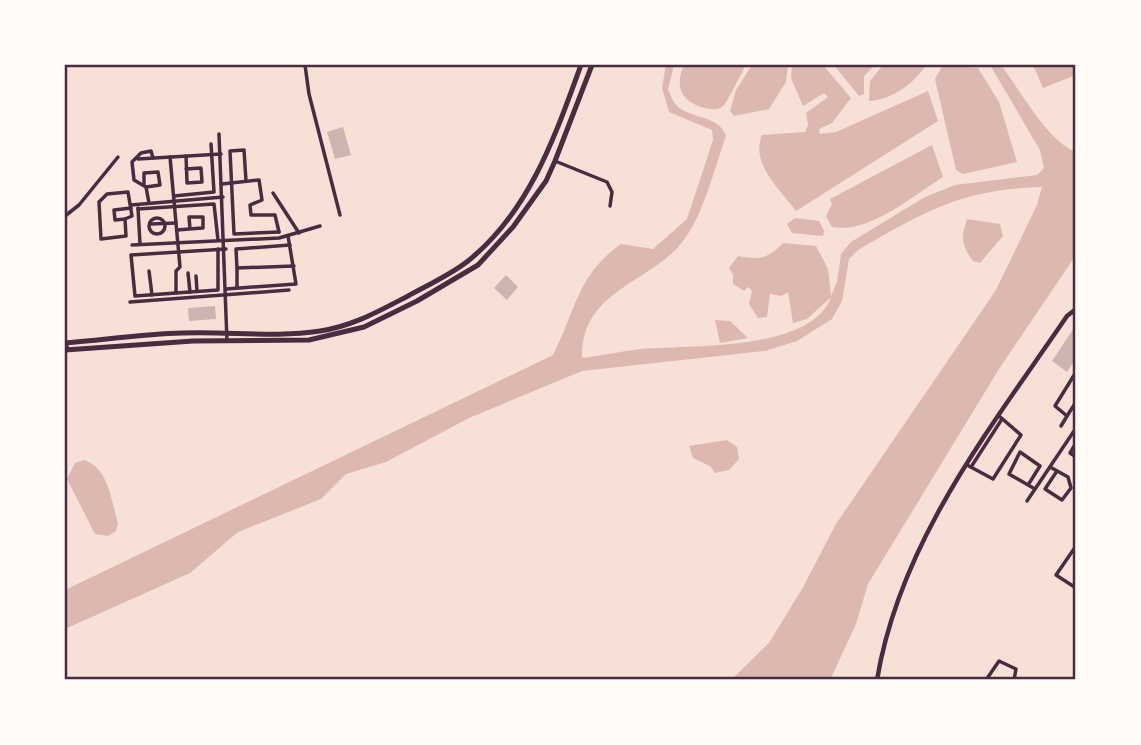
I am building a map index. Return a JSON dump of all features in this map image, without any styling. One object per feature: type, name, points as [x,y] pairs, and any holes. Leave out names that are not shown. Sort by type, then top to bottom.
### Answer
[{"type":"main road","points":[[66,345],[181,332],[288,334],[352,324],[433,283],[468,260],[505,221],[531,186],[549,151],[581,65]]},
{"type":"main road","points":[[66,345],[290,342],[364,327],[478,265],[513,227],[546,180],[592,65]]},
{"type":"main road","points":[[578,73],[587,77]]},
{"type":"street","points":[[305,65],[321,147],[340,215]]},
{"type":"street","points":[[219,134],[226,240],[227,341]]},
{"type":"street","points":[[206,196],[214,191],[211,144]]},
{"type":"street","points":[[246,181],[242,148],[229,152],[234,234],[279,232]]},
{"type":"street","points":[[138,159],[141,153],[151,150],[153,159]]},
{"type":"street","points":[[149,203],[145,186],[144,173],[158,172],[160,185],[145,186],[133,177],[133,161],[220,154]]},
{"type":"street","points":[[186,156],[186,169],[188,184],[202,182],[201,168],[186,169]]},
{"type":"street","points":[[65,216],[79,205],[118,157]]},
{"type":"street","points":[[170,157],[179,251],[176,293]]},
{"type":"street","points":[[555,161],[607,182],[612,192],[610,206]]},
{"type":"street","points":[[222,184],[259,180],[262,200],[250,205],[251,215],[275,215],[279,238]]},
{"type":"street","points":[[125,219],[126,237],[101,239],[99,201],[107,194],[128,192],[132,206],[132,217],[115,220],[114,210],[132,206],[164,204],[206,196],[223,197]]},
{"type":"street","points":[[273,193],[299,233]]},
{"type":"street","points":[[206,196],[206,204]]},
{"type":"street","points":[[184,200],[216,205],[218,240]]},
{"type":"street","points":[[138,206],[149,203],[164,204]]},
{"type":"street","points":[[138,206],[140,244]]},
{"type":"street","points":[[177,230],[190,229],[203,228],[203,217],[189,217],[190,229]]},
{"type":"street","points":[[164,223],[163,232],[150,232],[150,224],[164,223],[176,223]]},
{"type":"street","points":[[132,245],[279,238],[320,226]]},
{"type":"street","points":[[226,289],[294,286],[298,281],[288,236]]},
{"type":"street","points":[[237,289],[236,249],[290,245]]},
{"type":"street","points":[[130,302],[176,293],[198,294],[219,289],[218,249]]},
{"type":"street","points":[[226,249],[131,256],[135,296],[152,298],[289,290]]},
{"type":"street","points":[[237,268],[295,266]]},
{"type":"street","points":[[149,271],[152,298]]},
{"type":"street","points":[[188,273],[190,292]]},
{"type":"street","points":[[197,276],[198,294]]},
{"type":"street","points":[[877,680],[898,598],[914,557],[944,498],[1067,316],[1076,309]]},
{"type":"street","points":[[1076,372],[1055,406],[1076,415]]},
{"type":"street","points":[[1061,426],[1076,402]]},
{"type":"street","points":[[968,466],[990,480],[1000,468],[1021,435],[1001,417]]},
{"type":"street","points":[[1027,501],[1076,428]]},
{"type":"street","points":[[1076,443],[1070,453],[1076,457]]},
{"type":"street","points":[[1028,485],[1040,466],[1020,452],[1008,472],[1028,485],[1035,489]]},
{"type":"street","points":[[1050,467],[1057,471],[1069,478],[1071,485],[1062,500],[1045,489],[1057,471]]},
{"type":"street","points":[[1076,547],[1056,575],[1076,588]]},
{"type":"street","points":[[986,680],[999,661],[1016,669],[1014,680]]},
{"type":"shaded area","points":[[666,65],[674,65],[668,90],[676,104],[683,110],[717,124],[726,136],[690,231],[670,255],[605,302],[593,317],[585,335],[582,358],[641,349],[746,342],[775,337],[800,328],[819,315],[831,297],[807,319],[793,323],[788,292],[782,296],[770,294],[767,317],[758,318],[749,304],[752,291],[748,287],[744,291],[733,284],[733,275],[729,268],[738,256],[763,257],[783,243],[816,246],[828,269],[831,296],[837,282],[841,254],[851,242],[925,197],[955,185],[1037,175],[1044,168],[1040,150],[990,65],[1001,65],[1045,126],[1065,146],[1076,152],[1076,255],[999,369],[868,584],[856,624],[830,680],[731,680],[769,643],[802,589],[836,524],[996,290],[1037,205],[1042,187],[989,192],[945,205],[903,224],[858,250],[849,259],[842,301],[832,319],[797,341],[765,351],[582,371],[469,418],[386,462],[346,474],[321,499],[238,532],[190,573],[65,629],[65,590],[553,355],[579,294],[606,256],[621,244],[653,249],[687,219],[713,140],[712,130],[669,112],[662,88]]},
{"type":"shaded area","points":[[684,65],[746,65],[724,105],[714,109],[694,104],[684,96],[680,79]]},
{"type":"shaded area","points":[[752,65],[788,65],[786,82],[769,109],[734,116],[730,111],[736,90]]},
{"type":"shaded area","points":[[792,65],[823,65],[851,98],[832,123],[819,129],[820,134],[836,132],[928,91],[938,121],[796,211],[768,176],[759,146],[762,135],[805,132],[808,125],[806,113],[828,97],[824,93],[803,106],[791,78]]},
{"type":"shaded area","points":[[834,65],[875,65],[864,76],[864,94],[859,96]]},
{"type":"shaded area","points":[[883,65],[926,65],[901,90],[886,98],[869,101],[870,81]]},
{"type":"shaded area","points":[[943,65],[978,68],[999,102],[1017,162],[963,174],[956,170],[935,79]]},
{"type":"shaded area","points":[[1033,65],[1076,65],[1076,75],[1043,88]]},
{"type":"shaded area","points":[[932,145],[943,177],[876,219],[846,228],[832,227],[826,216],[832,204],[830,199]]},
{"type":"shaded area","points":[[795,218],[819,221],[824,231],[823,236],[792,233],[787,224]]},
{"type":"shaded area","points":[[967,219],[1000,224],[1003,236],[980,263],[973,261],[964,245]]},
{"type":"shaded area","points":[[715,320],[730,321],[748,338],[720,343]]},
{"type":"shaded area","points":[[727,440],[737,447],[739,459],[729,470],[715,473],[710,466],[693,458],[689,446]]},
{"type":"shaded area","points":[[84,460],[99,470],[111,496],[118,523],[116,531],[108,536],[95,534],[67,479],[75,463]]},
{"type":"building","points":[[343,127],[351,155],[335,159],[327,132]]},
{"type":"building","points":[[506,275],[518,287],[507,300],[494,288]]},
{"type":"building","points":[[215,306],[216,319],[189,321],[188,308]]},
{"type":"building","points":[[1076,325],[1076,358],[1067,372],[1052,361]]}]
